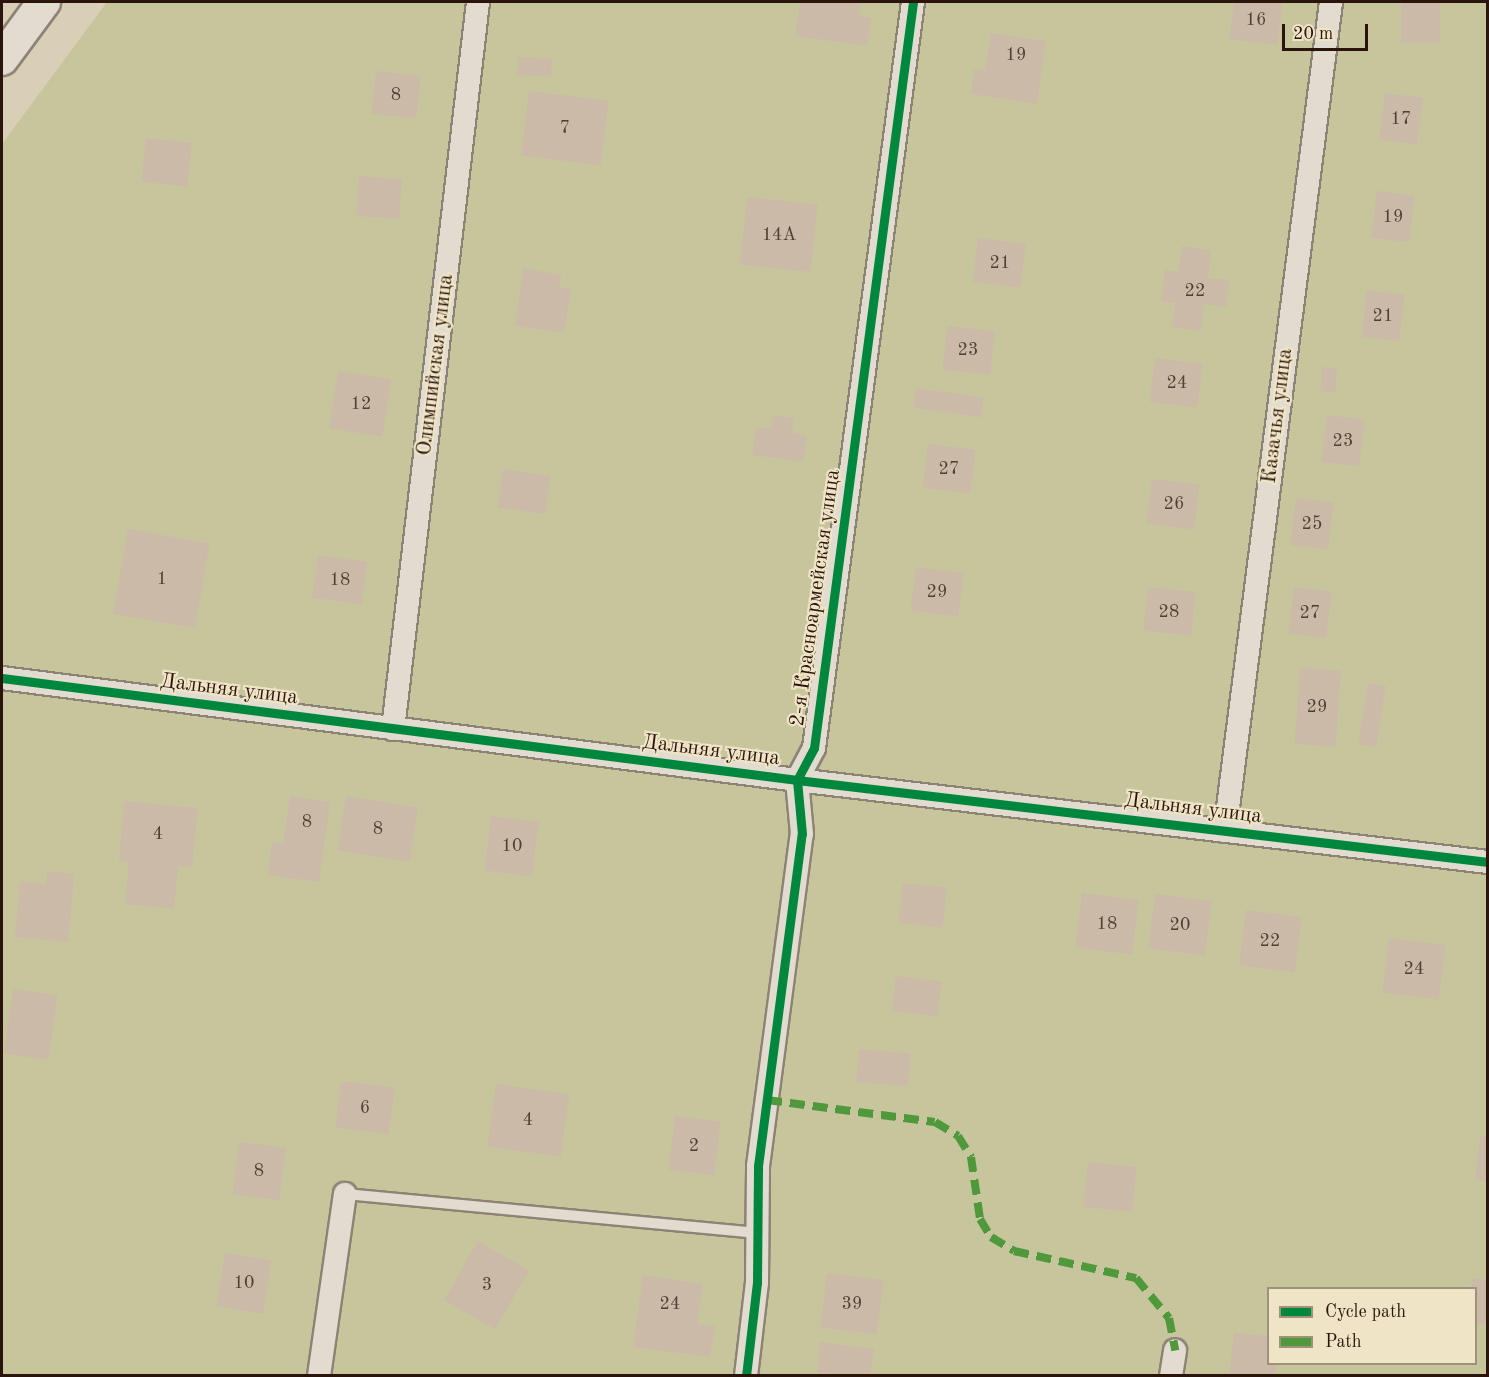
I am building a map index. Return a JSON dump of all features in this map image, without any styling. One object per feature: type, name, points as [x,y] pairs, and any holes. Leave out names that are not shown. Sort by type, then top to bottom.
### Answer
[{"type":"street","points":[[2,59],[44,2]]},
{"type":"street","name":"Олимпийская улица","points":[[393,729],[478,2]]},
{"type":"street","name":"2-я Красноармейская улица","points":[[797,780],[814,748],[913,2]]},
{"type":"street","name":"Казачья улица","points":[[1225,831],[1331,2]]},
{"type":"street","name":"Дальняя улица","points":[[2,678],[797,780],[1488,862]]},
{"type":"street","points":[[746,1376],[758,1233],[758,1166],[802,834],[797,780]]},
{"type":"street","points":[[319,1376],[345,1194]]},
{"type":"street","points":[[1172,1376],[1175,1350]]},
{"type":"lane","points":[[345,1194],[758,1233]]},
{"type":"shaded area","points":[[107,2],[1487,2],[1487,1375],[2,1376],[2,144]]},
{"type":"building","points":[[800,2],[861,2],[859,16],[871,18],[867,46],[795,36]]},
{"type":"building","points":[[1234,2],[1283,2],[1277,45],[1229,39]]},
{"type":"building","points":[[1401,2],[1440,2],[1440,43],[1401,43]]},
{"type":"building","points":[[991,33],[1046,41],[1037,104],[971,94],[974,69],[985,71]]},
{"type":"building","points":[[518,57],[552,59],[551,77],[517,75]]},
{"type":"building","points":[[376,71],[421,76],[416,118],[372,114]]},
{"type":"building","points":[[529,91],[608,101],[600,165],[521,156]]},
{"type":"building","points":[[1385,93],[1423,98],[1417,144],[1379,140]]},
{"type":"building","points":[[146,138],[192,143],[187,187],[141,182]]},
{"type":"building","points":[[359,176],[402,179],[399,219],[356,216]]},
{"type":"building","points":[[1377,191],[1415,196],[1409,242],[1371,238]]},
{"type":"building","points":[[747,197],[818,204],[811,272],[740,265]]},
{"type":"building","points":[[978,238],[1026,244],[1020,288],[973,282]]},
{"type":"building","points":[[1182,246],[1211,250],[1208,278],[1229,280],[1226,307],[1204,304],[1201,331],[1172,327],[1175,303],[1161,301],[1165,270],[1178,272]]},
{"type":"building","points":[[523,268],[561,275],[560,287],[571,288],[564,333],[515,326]]},
{"type":"building","points":[[1367,290],[1405,295],[1399,341],[1361,337]]},
{"type":"building","points":[[947,326],[995,331],[990,375],[942,370]]},
{"type":"building","points":[[1155,358],[1203,364],[1197,408],[1150,402]]},
{"type":"building","points":[[1322,367],[1337,368],[1335,392],[1320,391]]},
{"type":"building","points":[[338,371],[391,379],[382,437],[329,428]]},
{"type":"building","points":[[916,388],[983,397],[981,417],[913,408]]},
{"type":"building","points":[[773,415],[794,418],[792,433],[807,436],[803,462],[752,455],[756,427],[771,429]]},
{"type":"building","points":[[1327,415],[1365,420],[1359,466],[1321,462]]},
{"type":"building","points":[[928,444],[976,450],[970,494],[923,488]]},
{"type":"building","points":[[503,469],[551,476],[545,514],[498,508]]},
{"type":"building","points":[[1152,479],[1200,485],[1194,530],[1147,524]]},
{"type":"building","points":[[1296,498],[1334,503],[1328,549],[1290,545]]},
{"type":"building","points":[[128,529],[210,543],[195,628],[113,614]]},
{"type":"building","points":[[318,555],[368,562],[362,605],[312,598]]},
{"type":"building","points":[[916,567],[964,573],[958,617],[911,611]]},
{"type":"building","points":[[1148,587],[1196,592],[1191,636],[1143,631]]},
{"type":"building","points":[[1294,587],[1332,592],[1326,638],[1288,634]]},
{"type":"building","points":[[1300,668],[1341,671],[1336,747],[1295,744]]},
{"type":"building","points":[[1368,683],[1386,686],[1376,747],[1358,744]]},
{"type":"building","points":[[290,796],[330,802],[319,882],[268,875],[272,842],[283,843]]},
{"type":"building","points":[[346,796],[418,807],[409,862],[337,850]]},
{"type":"building","points":[[124,801],[198,808],[192,867],[178,866],[174,909],[125,904],[129,862],[119,861]]},
{"type":"building","points":[[491,816],[539,822],[532,876],[484,871]]},
{"type":"building","points":[[47,871],[74,874],[68,942],[15,937],[20,881],[46,884]]},
{"type":"building","points":[[903,883],[947,888],[943,927],[899,923]]},
{"type":"building","points":[[1082,893],[1139,900],[1132,955],[1075,948]]},
{"type":"building","points":[[1155,894],[1212,901],[1205,956],[1148,949]]},
{"type":"building","points":[[1246,910],[1302,917],[1295,972],[1239,966]]},
{"type":"building","points":[[1389,938],[1446,945],[1439,1000],[1382,993]]},
{"type":"building","points":[[896,976],[942,982],[937,1016],[892,1011]]},
{"type":"building","points":[[13,989],[58,995],[49,1060],[4,1053]]},
{"type":"building","points":[[859,1049],[911,1054],[908,1086],[856,1082]]},
{"type":"building","points":[[341,1081],[395,1088],[389,1134],[335,1128]]},
{"type":"building","points":[[496,1084],[569,1094],[561,1157],[487,1146]]},
{"type":"building","points":[[675,1116],[721,1122],[714,1175],[668,1170]]},
{"type":"building","points":[[1480,1136],[1488,1136],[1488,1182],[1475,1180]]},
{"type":"building","points":[[239,1142],[286,1148],[279,1200],[233,1195]]},
{"type":"building","points":[[1088,1162],[1137,1167],[1132,1212],[1083,1207]]},
{"type":"building","points":[[478,1241],[529,1270],[495,1329],[444,1300]]},
{"type":"building","points":[[225,1253],[271,1260],[263,1314],[217,1306]]},
{"type":"building","points":[[827,1273],[884,1280],[877,1335],[820,1328]]},
{"type":"building","points":[[643,1275],[703,1284],[697,1324],[715,1326],[710,1357],[633,1347]]},
{"type":"building","points":[[1471,1278],[1488,1280],[1488,1325],[1477,1324],[1477,1287],[1472,1287]]},
{"type":"building","points":[[1234,1333],[1267,1336],[1267,1365],[1277,1365],[1275,1376],[1229,1376]]},
{"type":"building","points":[[820,1342],[874,1349],[870,1376],[817,1373]]},
{"type":"marked path","points":[[767,1100],[935,1122],[958,1136],[971,1157],[980,1219],[991,1237],[1014,1251],[1136,1278],[1169,1318],[1175,1350]]},
{"type":"cycle path","points":[[746,1376],[757,1283],[758,1166],[802,834],[797,780],[814,748],[913,2]]},
{"type":"cycle path","points":[[2,678],[797,780],[1488,862]]}]
